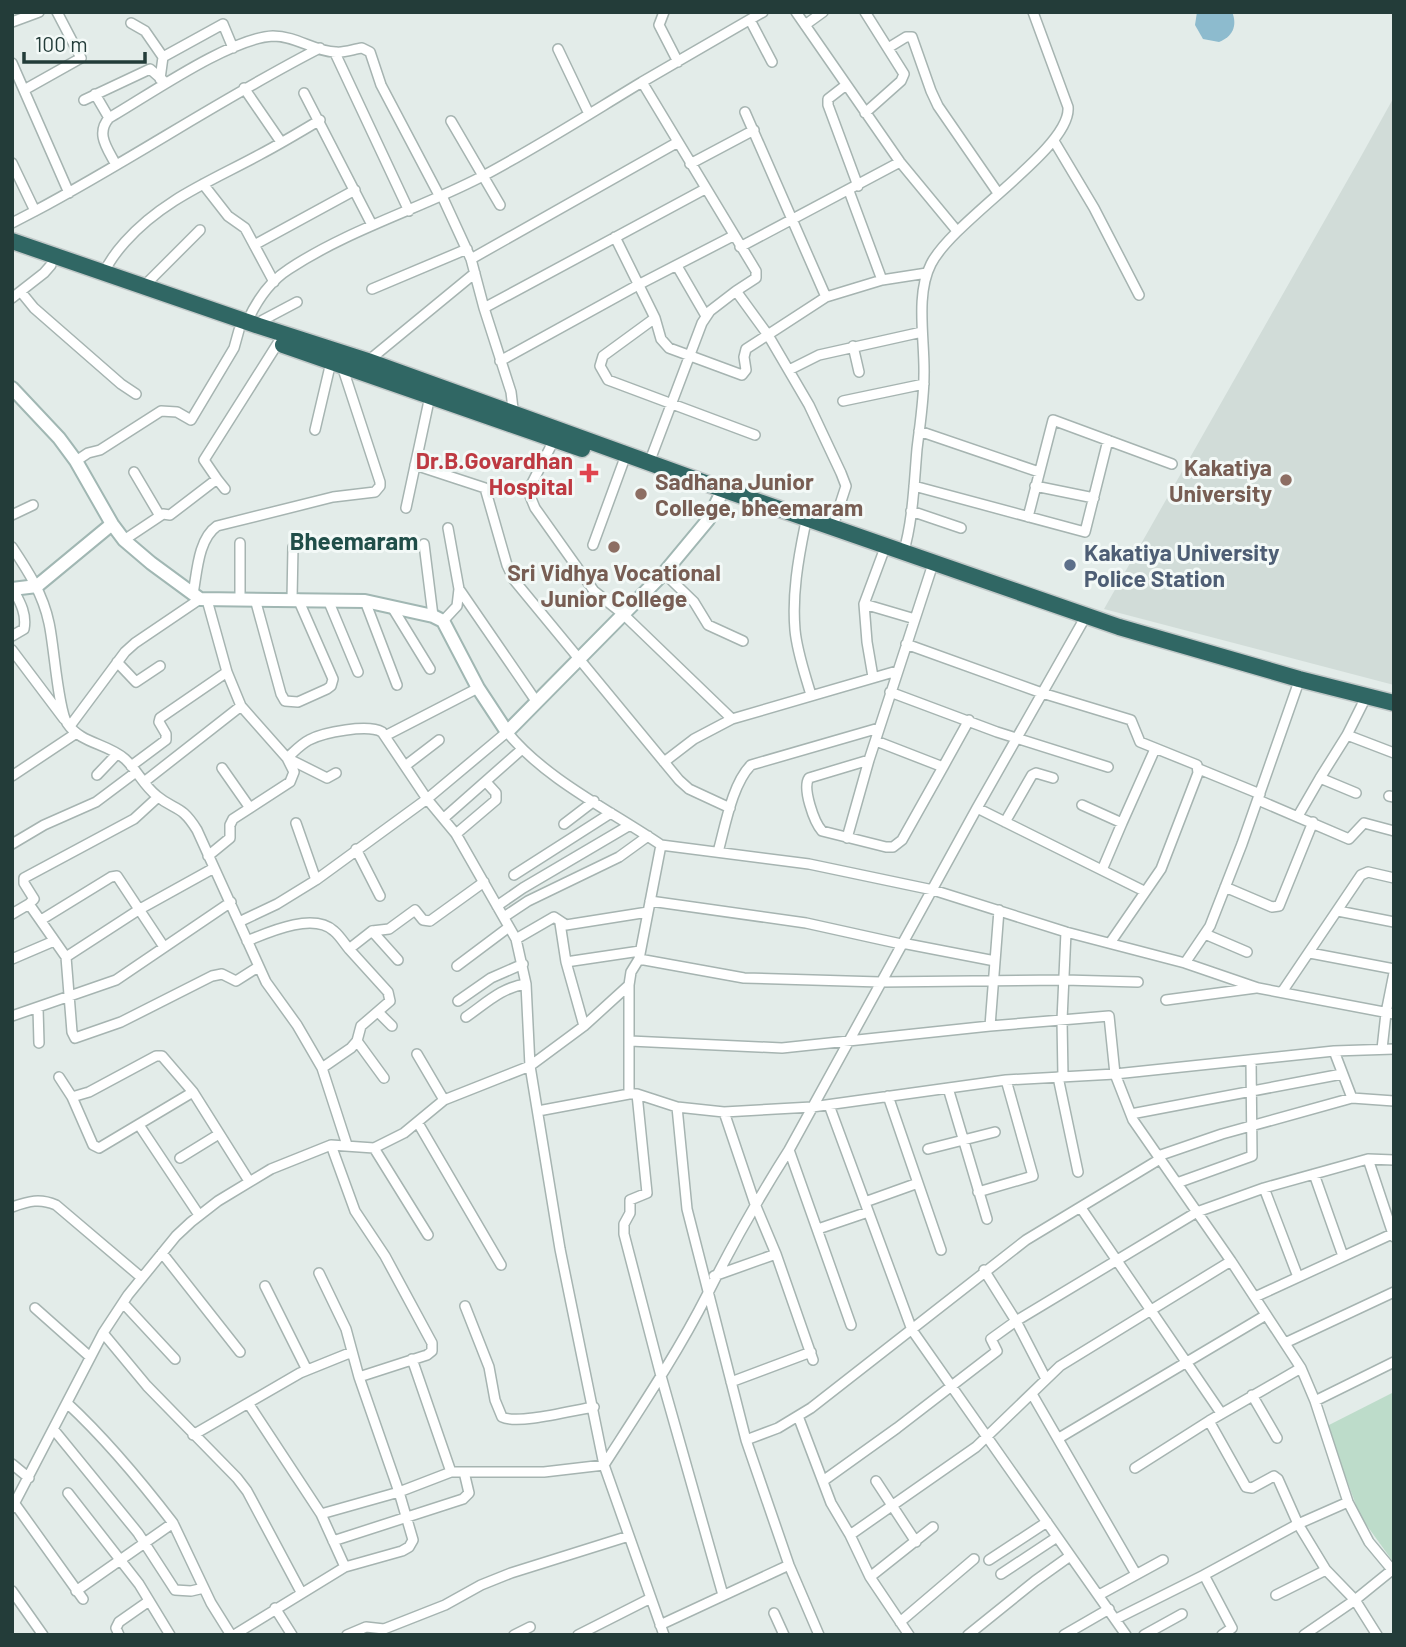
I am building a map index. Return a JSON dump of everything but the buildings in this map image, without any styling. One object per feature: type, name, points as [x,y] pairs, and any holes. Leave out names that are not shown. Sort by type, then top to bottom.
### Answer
[{"type":"highway","points":[[12,241],[144,286],[248,326],[278,343],[430,396],[513,419],[649,463],[833,526],[903,555],[1119,627],[1299,679],[1394,703]]},
{"type":"highway","points":[[12,251],[368,361],[513,419],[554,440],[883,553],[903,555],[930,570],[1082,623],[1297,687],[1394,711]]},
{"type":"street","points":[[12,22],[39,12]]},
{"type":"street","points":[[24,90],[82,58],[57,12]]},
{"type":"street","points":[[664,12],[659,24],[678,62]]},
{"type":"street","points":[[76,461],[135,430],[161,411],[177,412],[191,420],[248,326],[253,308],[274,282],[289,269],[372,225],[441,197],[483,176],[762,12]]},
{"type":"street","points":[[796,12],[900,162],[957,231]]},
{"type":"street","points":[[805,25],[823,12]]},
{"type":"street","points":[[864,12],[904,74],[904,78],[865,113]]},
{"type":"street","points":[[903,555],[911,511],[924,384],[922,310],[927,273],[932,262],[957,231],[1054,141],[1068,116],[1068,107],[1033,12]]},
{"type":"street","points":[[750,20],[772,62]]},
{"type":"street","points":[[131,23],[145,31],[163,57],[163,81]]},
{"type":"street","points":[[163,57],[223,24],[233,48]]},
{"type":"street","points":[[116,165],[102,135],[103,125],[109,118],[163,81],[247,41],[274,36],[291,37],[335,52],[362,48],[370,52],[381,85],[471,259],[511,392],[513,419]]},
{"type":"street","points":[[888,48],[906,37],[912,37],[934,99],[998,192]]},
{"type":"street","points":[[12,223],[69,193],[244,88],[320,48]]},
{"type":"street","points":[[558,49],[589,114]]},
{"type":"street","points":[[335,52],[409,211]]},
{"type":"street","points":[[12,62],[69,193]]},
{"type":"street","points":[[84,100],[150,69],[163,81]]},
{"type":"street","points":[[642,82],[757,276],[706,316],[649,463]]},
{"type":"street","points":[[846,85],[828,99],[828,105],[882,279]]},
{"type":"street","points":[[244,88],[281,142]]},
{"type":"street","points":[[304,93],[372,225]]},
{"type":"street","points":[[94,94],[109,118]]},
{"type":"street","points":[[745,112],[826,297]]},
{"type":"street","points":[[104,273],[113,257],[142,223],[177,197],[320,120]]},
{"type":"street","points":[[451,121],[500,205]]},
{"type":"street","points":[[691,164],[754,130]]},
{"type":"street","points":[[1054,141],[1094,208],[1139,295]]},
{"type":"street","points":[[471,259],[678,142]]},
{"type":"street","points":[[740,247],[900,162]]},
{"type":"street","points":[[12,163],[34,211]]},
{"type":"street","points":[[203,184],[228,216],[243,225],[274,282]]},
{"type":"street","points":[[484,308],[705,189]]},
{"type":"street","points":[[254,245],[355,190]]},
{"type":"street","points":[[144,286],[200,230]]},
{"type":"street","points":[[500,361],[733,236]]},
{"type":"street","points":[[615,237],[655,318],[665,345],[742,375],[746,370],[744,353],[826,297],[882,279],[927,273]]},
{"type":"street","points":[[372,289],[467,249]]},
{"type":"street","points":[[51,265],[16,295],[136,394]]},
{"type":"street","points":[[677,266],[706,316]]},
{"type":"street","points":[[368,361],[475,273]]},
{"type":"street","points":[[736,291],[768,335],[809,405],[845,486],[833,526]]},
{"type":"street","points":[[248,326],[297,302]]},
{"type":"street","points":[[655,318],[603,356],[600,366],[608,380],[755,435]]},
{"type":"street","points":[[789,370],[819,355],[922,332]]},
{"type":"street","points":[[225,489],[204,460],[278,343]]},
{"type":"street","points":[[853,346],[859,372]]},
{"type":"street","points":[[315,430],[336,363]]},
{"type":"street","points":[[208,856],[230,838],[233,819],[287,785],[294,772],[287,758],[240,706],[200,598],[204,542],[217,527],[333,497],[378,489],[380,482],[336,363]]},
{"type":"street","points":[[843,401],[924,384]]},
{"type":"street","points":[[12,388],[59,438],[76,461],[124,540],[200,598],[365,601],[438,618],[457,606],[459,589],[448,528]]},
{"type":"street","points":[[406,508],[430,396]]},
{"type":"street","points":[[1028,517],[1053,420],[1172,464]]},
{"type":"street","points":[[919,431],[1039,472]]},
{"type":"street","points":[[554,440],[528,491],[530,500],[594,591],[623,614],[732,719]]},
{"type":"street","points":[[914,486],[1085,532],[1108,440]]},
{"type":"street","points":[[593,545],[623,463]]},
{"type":"street","points":[[415,465],[485,488],[507,565],[514,580],[689,789],[730,808]]},
{"type":"street","points":[[134,472],[160,516]]},
{"type":"street","points":[[124,540],[163,514],[170,515],[217,479]]},
{"type":"street","points":[[1035,486],[1094,498]]},
{"type":"street","points":[[239,922],[277,904],[316,880],[428,799],[507,732],[664,573],[708,520],[720,496]]},
{"type":"street","points":[[12,515],[33,505]]},
{"type":"street","points":[[911,511],[961,528]]},
{"type":"street","points":[[12,636],[24,629],[26,620],[13,589],[37,586],[112,524]]},
{"type":"street","points":[[805,526],[797,568],[794,622],[811,695]]},
{"type":"street","points":[[240,543],[240,599]]},
{"type":"street","points":[[424,544],[438,618],[478,688],[521,750],[661,845],[809,864],[933,890],[1066,932],[1185,963],[1258,988],[1390,1014]]},
{"type":"street","points":[[12,547],[37,586],[49,622],[70,727]]},
{"type":"street","points":[[255,599],[285,701],[292,703],[331,686],[333,680],[295,599],[293,547]]},
{"type":"street","points":[[873,677],[864,604],[883,553]]},
{"type":"street","points":[[848,838],[890,692],[930,570]]},
{"type":"street","points":[[664,573],[694,602],[708,625],[743,641]]},
{"type":"street","points":[[459,589],[536,701]]},
{"type":"street","points":[[12,776],[70,727],[117,662],[135,643],[200,598]]},
{"type":"street","points":[[328,600],[358,672]]},
{"type":"street","points":[[365,601],[397,685]]},
{"type":"street","points":[[864,604],[915,619]]},
{"type":"street","points":[[392,607],[429,669]]},
{"type":"street","points":[[604,1465],[661,1376],[708,1294],[714,1276],[789,1150],[880,982],[1082,623]]},
{"type":"street","points":[[905,644],[1042,693],[1131,720],[1140,742],[1191,762],[1199,769],[1349,839],[1363,823],[1394,831]]},
{"type":"street","points":[[12,650],[70,727],[117,754],[158,797],[181,809],[188,816],[258,967],[322,1068],[346,1145]]},
{"type":"street","points":[[117,662],[136,682],[160,666]]},
{"type":"street","points":[[664,762],[694,739],[732,719],[897,671]]},
{"type":"street","points":[[12,844],[44,825],[96,802],[166,740],[160,718],[227,672]]},
{"type":"street","points":[[1185,963],[1205,934],[1225,887],[1297,687]]},
{"type":"street","points":[[385,736],[478,688]]},
{"type":"street","points":[[890,692],[1108,767]]},
{"type":"street","points":[[1298,816],[1347,736],[1363,703]]},
{"type":"street","points":[[144,782],[240,706]]},
{"type":"street","points":[[869,761],[809,778],[806,782],[817,825],[828,834],[886,847],[897,844],[969,720]]},
{"type":"street","points":[[287,758],[307,741],[323,735],[370,727],[385,736],[428,799],[456,834],[516,939],[526,984],[530,1066],[560,1249],[604,1465],[664,1635]]},
{"type":"street","points":[[718,852],[730,808],[751,765],[879,728]]},
{"type":"street","points":[[1347,736],[1394,753]]},
{"type":"street","points":[[405,766],[439,740]]},
{"type":"street","points":[[876,741],[943,767]]},
{"type":"street","points":[[1102,870],[1155,749]]},
{"type":"street","points":[[443,818],[521,750]]},
{"type":"street","points":[[97,775],[117,754]]},
{"type":"street","points":[[287,758],[327,778],[336,772]]},
{"type":"street","points":[[222,768],[250,808]]},
{"type":"street","points":[[1110,943],[1161,869],[1199,769]]},
{"type":"street","points":[[1005,822],[1032,775],[1036,773],[1053,778]]},
{"type":"street","points":[[1320,778],[1356,793]]},
{"type":"street","points":[[456,834],[496,800],[496,793],[486,782]]},
{"type":"street","points":[[12,914],[34,899],[24,883],[24,878],[134,819],[158,797]]},
{"type":"street","points":[[564,824],[594,801]]},
{"type":"street","points":[[1082,805],[1122,822]]},
{"type":"street","points":[[977,808],[1144,891]]},
{"type":"street","points":[[514,875],[611,813]]},
{"type":"street","points":[[1225,887],[1272,907],[1279,906],[1313,822]]},
{"type":"street","points":[[296,823],[316,880]]},
{"type":"street","points":[[498,906],[523,888],[630,825]]},
{"type":"street","points":[[504,917],[528,901],[619,857],[648,836]]},
{"type":"street","points":[[661,845],[639,955],[631,972],[629,985],[633,1094],[647,1193],[630,1200],[630,1213],[623,1228],[661,1376],[723,1595]]},
{"type":"street","points":[[356,849],[380,896]]},
{"type":"street","points":[[66,957],[140,909],[214,868]]},
{"type":"street","points":[[1282,992],[1361,875],[1368,872],[1394,878]]},
{"type":"street","points":[[41,920],[114,876],[120,878],[164,947]]},
{"type":"street","points":[[349,949],[372,932],[389,929],[415,909],[423,920],[430,920],[484,882]]},
{"type":"street","points":[[650,901],[806,923],[995,961]]},
{"type":"street","points":[[12,1016],[69,998],[116,979],[230,902]]},
{"type":"street","points":[[29,904],[66,957],[72,1032],[75,1038],[121,1022],[212,976],[222,974],[236,981],[258,967]]},
{"type":"street","points":[[990,1026],[999,910]]},
{"type":"street","points":[[1338,911],[1394,922]]},
{"type":"street","points":[[560,923],[566,925],[648,912]]},
{"type":"street","points":[[516,939],[552,918],[557,918],[583,1026]]},
{"type":"street","points":[[247,941],[299,924],[329,927],[390,996],[389,1003],[361,1026],[357,1041],[351,1048],[322,1068]]},
{"type":"street","points":[[457,966],[509,927]]},
{"type":"street","points":[[372,932],[398,960]]},
{"type":"street","points":[[1066,932],[1060,1077],[1079,1172]]},
{"type":"street","points":[[1205,934],[1247,952]]},
{"type":"street","points":[[12,960],[54,941]]},
{"type":"street","points":[[1310,953],[1394,971],[1390,1014],[1382,1049]]},
{"type":"street","points":[[566,962],[639,955],[744,978],[880,982],[1138,982]]},
{"type":"street","points":[[458,1001],[491,978],[523,964]]},
{"type":"street","points":[[466,1017],[504,990],[526,984]]},
{"type":"street","points":[[83,1599],[14,1506],[89,1356],[123,1303],[176,1236],[200,1215],[249,1181],[331,1145],[374,1147],[404,1133],[444,1100],[530,1066],[583,1026],[629,985]]},
{"type":"street","points":[[1166,1000],[1258,988]]},
{"type":"street","points":[[38,1008],[39,1043]]},
{"type":"street","points":[[378,1012],[392,1027]]},
{"type":"street","points":[[629,1041],[782,1048],[1109,1016],[1115,1074],[1131,1114],[1301,1368],[1315,1401],[1348,1502],[1369,1542],[1393,1571],[1304,1635]]},
{"type":"street","points":[[357,1041],[384,1077]]},
{"type":"street","points":[[538,1111],[633,1094],[677,1107],[724,1112],[812,1107],[1006,1080],[1115,1074],[1334,1051],[1394,1049]]},
{"type":"street","points":[[1334,1051],[1352,1098]]},
{"type":"street","points":[[416,1054],[444,1100]]},
{"type":"street","points":[[72,1097],[89,1092],[159,1056],[164,1058],[193,1092],[249,1181]]},
{"type":"street","points":[[1177,1183],[1252,1156],[1251,1060]]},
{"type":"street","points":[[1131,1114],[1342,1074]]},
{"type":"street","points":[[59,1077],[72,1097],[95,1148],[193,1092]]},
{"type":"street","points":[[978,1192],[1033,1176],[1006,1080]]},
{"type":"street","points":[[948,1088],[987,1219]]},
{"type":"street","points":[[888,1097],[941,1250]]},
{"type":"street","points":[[746,1440],[778,1428],[798,1416],[912,1330],[984,1270],[1026,1240],[1159,1157],[1191,1144],[1352,1098],[1394,1101]]},
{"type":"street","points":[[830,1105],[912,1330],[1126,1635]]},
{"type":"street","points":[[677,1107],[687,1209],[746,1440],[789,1565],[819,1635]]},
{"type":"street","points":[[724,1112],[812,1356],[731,1382]]},
{"type":"street","points":[[418,1123],[501,1265]]},
{"type":"street","points":[[139,1125],[200,1215]]},
{"type":"street","points":[[928,1149],[995,1132]]},
{"type":"street","points":[[180,1158],[219,1134]]},
{"type":"street","points":[[331,1145],[355,1210],[385,1256],[432,1343],[432,1351],[427,1355],[359,1377]]},
{"type":"street","points":[[374,1147],[428,1235]]},
{"type":"street","points":[[789,1150],[851,1325]]},
{"type":"street","points":[[1255,1297],[1393,1236],[1368,1159]]},
{"type":"street","points":[[824,1481],[997,1351],[991,1339],[1016,1321],[1197,1212],[1264,1188],[1368,1159],[1394,1160]]},
{"type":"street","points":[[1314,1174],[1343,1256]]},
{"type":"street","points":[[865,1202],[918,1183]]},
{"type":"street","points":[[1264,1188],[1298,1277]]},
{"type":"street","points":[[12,1207],[29,1201],[43,1200],[56,1205],[142,1278]]},
{"type":"street","points":[[1081,1208],[1222,1413]]},
{"type":"street","points":[[818,1229],[868,1212]]},
{"type":"street","points":[[162,1253],[240,1352]]},
{"type":"street","points":[[714,1276],[776,1254]]},
{"type":"street","points":[[850,1535],[976,1447],[1060,1366],[1231,1261]]},
{"type":"street","points":[[984,1270],[1016,1321],[1046,1378]]},
{"type":"street","points":[[67,1403],[116,1451],[173,1523],[204,1588],[232,1635],[345,1567],[409,1547],[413,1540],[359,1377],[346,1329],[318,1273]]},
{"type":"street","points":[[265,1286],[307,1370]]},
{"type":"street","points":[[1285,1343],[1394,1292]]},
{"type":"street","points":[[123,1303],[175,1359]]},
{"type":"street","points":[[465,1306],[489,1367],[495,1400],[502,1417],[507,1420],[534,1418],[594,1407]]},
{"type":"street","points":[[35,1308],[89,1356]]},
{"type":"street","points":[[1059,1437],[1266,1315]]},
{"type":"street","points":[[103,1333],[147,1386],[247,1491],[301,1592]]},
{"type":"street","points":[[193,1435],[307,1370],[352,1352]]},
{"type":"street","points":[[412,1359],[451,1472]]},
{"type":"street","points":[[1315,1401],[1394,1362]]},
{"type":"street","points":[[1135,1468],[1209,1420],[1301,1368]]},
{"type":"street","points":[[1032,1394],[1136,1574]]},
{"type":"street","points":[[1252,1395],[1277,1438]]},
{"type":"street","points":[[248,1403],[321,1514],[345,1567]]},
{"type":"street","points":[[798,1416],[831,1503],[902,1630],[974,1559]]},
{"type":"street","points":[[1209,1420],[1244,1484],[1252,1488],[1276,1477],[1298,1524],[1326,1570],[1355,1600],[1377,1635]]},
{"type":"street","points":[[54,1430],[93,1475],[175,1590],[204,1588]]},
{"type":"street","points":[[12,1464],[29,1478]]},
{"type":"street","points":[[321,1514],[399,1492],[451,1472],[544,1472],[604,1465]]},
{"type":"street","points":[[333,1541],[468,1496],[464,1472]]},
{"type":"street","points":[[876,1481],[916,1542]]},
{"type":"street","points":[[68,1493],[120,1559],[170,1635]]},
{"type":"street","points":[[1116,1619],[1204,1576],[1298,1524],[1348,1502]]},
{"type":"street","points":[[989,1560],[1047,1522]]},
{"type":"street","points":[[76,1591],[173,1523]]},
{"type":"street","points":[[870,1577],[933,1527]]},
{"type":"street","points":[[346,1635],[366,1627],[384,1629],[445,1605],[481,1585],[511,1573],[629,1536]]},
{"type":"street","points":[[1001,1574],[1057,1536]]},
{"type":"street","points":[[968,1635],[1070,1556]]},
{"type":"street","points":[[1099,1595],[1163,1560]]},
{"type":"street","points":[[660,1625],[789,1565]]},
{"type":"street","points":[[1276,1595],[1326,1570]]},
{"type":"street","points":[[1204,1576],[1232,1628],[1222,1635]]},
{"type":"street","points":[[12,1591],[43,1635]]},
{"type":"street","points":[[578,1635],[651,1598]]},
{"type":"street","points":[[119,1635],[116,1628],[119,1622],[149,1601]]},
{"type":"street","points":[[275,1608],[292,1635]]},
{"type":"street","points":[[1064,1635],[1109,1609]]},
{"type":"street","points":[[774,1613],[784,1635]]},
{"type":"street","points":[[1144,1635],[1182,1614]]},
{"type":"street","points":[[514,1635],[530,1627]]},
{"type":"shaded area","name":"Kakatiya University","points":[[1394,97],[1394,685],[1104,609],[1359,160]]},
{"type":"green space","points":[[1394,1392],[1394,1563],[1360,1516],[1327,1426]]},
{"type":"water","points":[[1197,12],[1232,12],[1233,30],[1219,42],[1203,39],[1195,25]]},
{"type":"place","name":"Dr.B.Govardhan Hospital","points":[[589,473]]},
{"type":"place","name":"Kakatiya University","points":[[1286,480]]},
{"type":"place","name":"Sadhana Junior College, bheemaram","points":[[641,494]]},
{"type":"place","name":"Sri Vidhya Vocational Junior College","points":[[614,547]]},
{"type":"place","name":"Kakatiya University Police Station","points":[[1070,565]]},
{"type":"district","name":"Bheemaram","points":[[354,540]]}]
